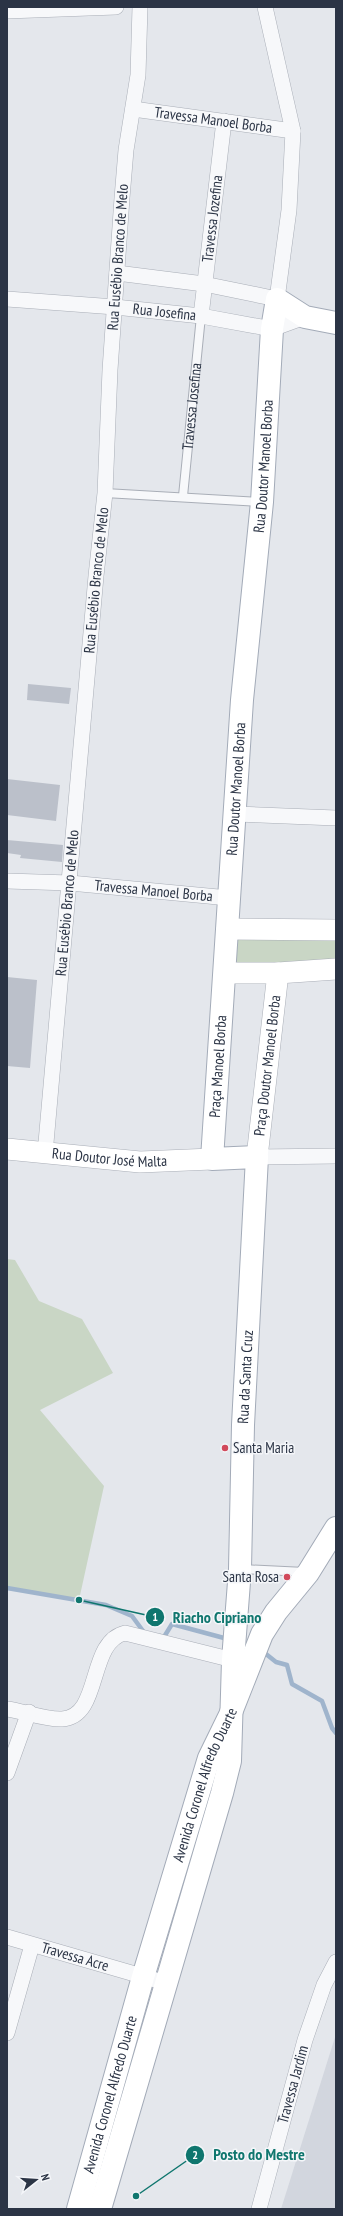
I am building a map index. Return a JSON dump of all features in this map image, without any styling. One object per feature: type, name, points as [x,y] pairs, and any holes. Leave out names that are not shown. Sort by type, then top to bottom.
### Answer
[{"type":"main road","points":[[277,299],[305,317],[336,323]]},
{"type":"main road","name":"Rua Doutor Manoel Borba","points":[[227,929],[242,700],[262,502],[272,329],[277,299]]},
{"type":"main road","name":"Praça Manoel Borba","points":[[212,1159],[226,973],[227,929]]},
{"type":"main road","points":[[212,1159],[257,1157]]},
{"type":"main road","name":"Rua da Santa Cruz","points":[[230,1716],[240,1569],[244,1425],[257,1157]]},
{"type":"main road","points":[[230,1716],[262,1634],[276,1612],[308,1573],[336,1528]]},
{"type":"main road","name":"Avenida Coronel Alfredo Duarte","points":[[78,2209],[143,1977],[209,1758],[230,1716]]},
{"type":"main road","name":"Avenida Coronel Alfredo Duarte","points":[[100,2209],[224,1786],[230,1761],[230,1716]]},
{"type":"street","points":[[7,11],[116,7]]},
{"type":"street","name":"Rua Eusébio Branco de Melo","points":[[45,1154],[96,576],[105,493],[117,273],[126,150],[138,67],[140,7]]},
{"type":"street","name":"Rua Doutor Manoel Borba","points":[[265,7],[292,131],[289,210],[277,299]]},
{"type":"street","name":"Travessa Manoel Borba","points":[[133,109],[292,131]]},
{"type":"street","name":"Travessa Jozefina","points":[[201,316],[224,121]]},
{"type":"street","points":[[117,273],[204,284],[277,299]]},
{"type":"street","name":"Rua Josefina","points":[[7,299],[115,307],[201,316],[272,329]]},
{"type":"street","points":[[272,329],[305,317]]},
{"type":"street","points":[[235,814],[336,818]]},
{"type":"street","name":"Travessa Manoel Borba","points":[[7,881],[70,883],[229,898]]},
{"type":"street","points":[[227,929],[336,930]]},
{"type":"street","points":[[226,973],[278,973],[336,969]]},
{"type":"street","name":"Praça Doutor Manoel Borba","points":[[257,1157],[278,973]]},
{"type":"street","name":"Rua Doutor José Malta","points":[[7,1149],[45,1154],[140,1162],[212,1159]]},
{"type":"street","points":[[257,1157],[336,1156]]},
{"type":"street","points":[[7,1709],[61,1719],[78,1713],[87,1698],[104,1649],[110,1640],[117,1635],[126,1633],[136,1634],[233,1660]]},
{"type":"street","points":[[7,1773],[29,1712]]},
{"type":"street","name":"Travessa Acre","points":[[7,1937],[166,1984]]},
{"type":"street","points":[[7,2033],[32,1945]]},
{"type":"street","name":"Travessa Jardim","points":[[259,2209],[305,2040],[324,1984],[336,1962]]},
{"type":"lane","name":"Travessa Josefina","points":[[183,496],[201,316]]},
{"type":"lane","points":[[105,493],[183,496],[262,502]]},
{"type":"lane","points":[[240,1569],[308,1573]]},
{"type":"shaded area","points":[[336,2034],[336,2209],[281,2209]]},
{"type":"green space","points":[[233,934],[336,935],[336,963],[231,969]]},
{"type":"green space","points":[[7,1259],[15,1260],[39,1301],[82,1319],[113,1373],[40,1410],[104,1486],[79,1600],[7,1588]]},
{"type":"building","points":[[28,684],[71,688],[69,704],[27,700]]},
{"type":"building","points":[[7,779],[60,785],[56,821],[7,815]]},
{"type":"building","points":[[7,840],[63,845],[62,862],[20,858],[21,855],[7,853]]},
{"type":"building","points":[[7,977],[37,980],[30,1068],[7,1066]]},
{"type":"waterway","points":[[7,1588],[106,1605],[132,1616],[143,1631]]},
{"type":"waterway","points":[[160,1636],[164,1637],[172,1624],[224,1638]]},
{"type":"waterway","points":[[266,1654],[276,1662],[287,1665],[292,1684],[322,1701],[332,1728],[336,1733]]},
{"type":"place","name":"Santa Maria","points":[[225,1448]]},
{"type":"place","name":"Santa Rosa","points":[[287,1577]]},
{"type":"place","name":"Riacho Cipriano","points":[[79,1600]]},
{"type":"place","name":"Posto do Mestre","points":[[136,2196]]}]
